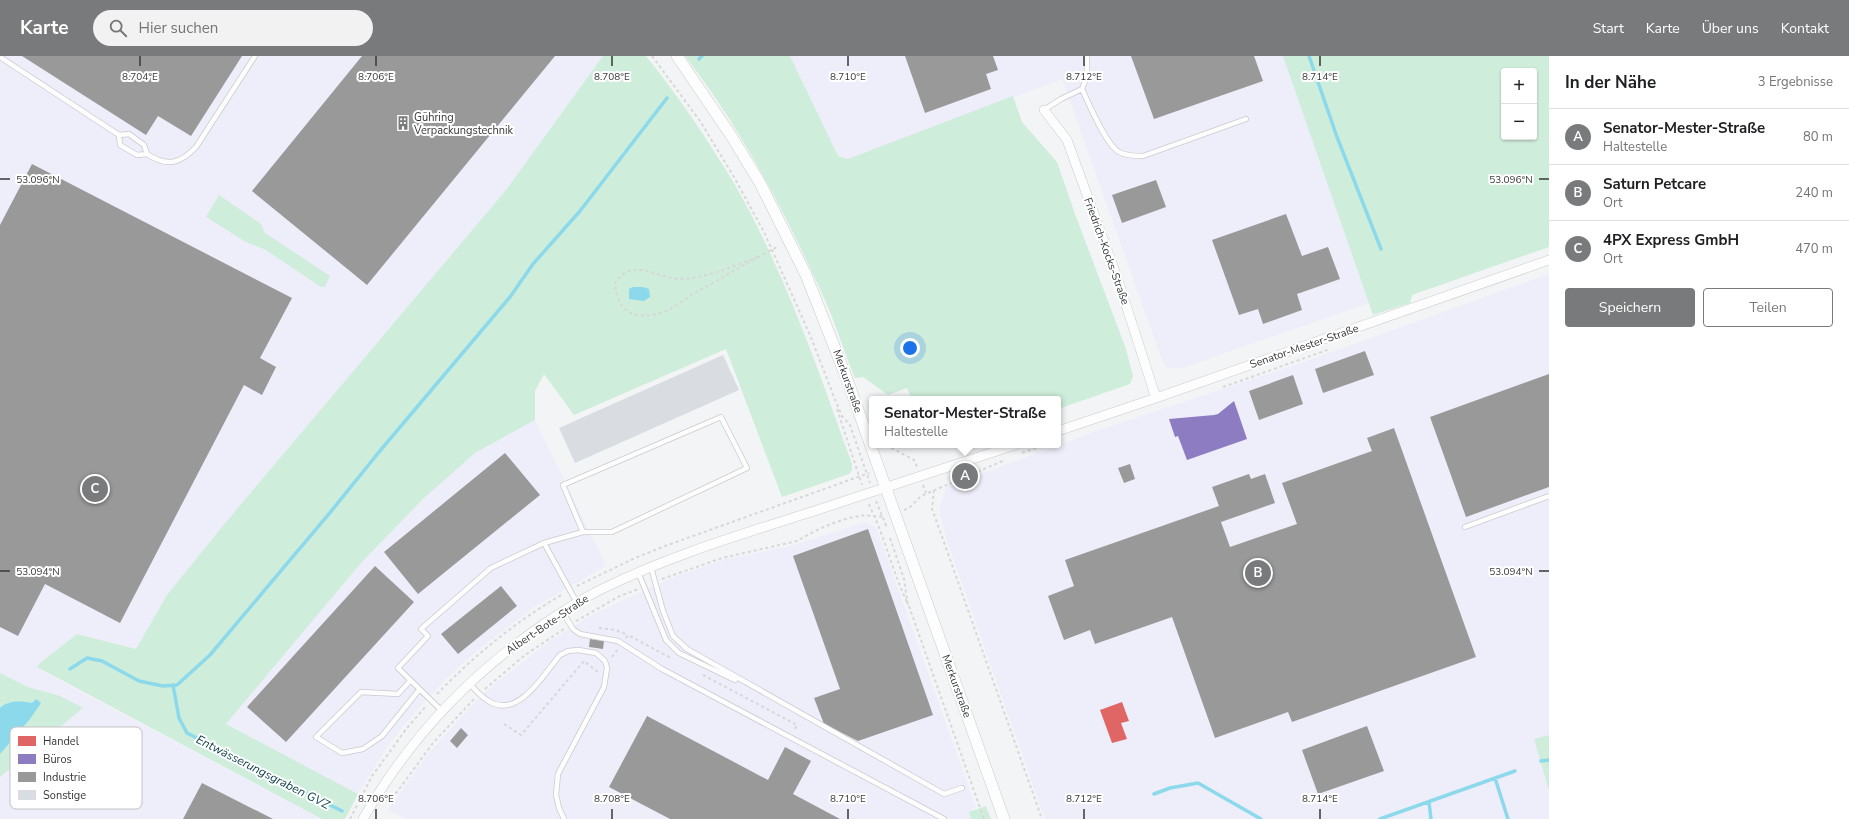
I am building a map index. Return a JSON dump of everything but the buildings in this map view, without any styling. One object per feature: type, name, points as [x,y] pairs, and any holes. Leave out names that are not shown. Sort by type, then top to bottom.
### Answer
[{"type":"street","name":"Merkurstraße","points":[[677,56],[732,137],[760,183],[790,241],[827,327],[869,442]]},
{"type":"street","name":"Friedrich-Kocks-Straße","points":[[1044,110],[1067,140],[1117,277],[1156,398]]},
{"type":"street","name":"Senator-Mester-Straße","points":[[1061,430],[1549,260]]},
{"type":"street","name":"Merkurstraße","points":[[871,448],[1004,819]]},
{"type":"street","points":[[886,488],[1006,448]]},
{"type":"street","name":"Albert-Bote-Straße","points":[[362,819],[395,768],[442,710],[469,683],[522,639],[562,611],[601,589],[651,567],[718,542],[886,488]]},
{"type":"lane","points":[[0,57],[119,135],[129,134],[144,145],[147,154],[155,160],[172,163],[186,158],[196,147],[255,56]]},
{"type":"lane","points":[[1044,110],[1061,99],[1082,89],[1087,76],[1087,56]]},
{"type":"lane","points":[[1082,89],[1108,139],[1116,151],[1133,156],[1143,156],[1246,119]]},
{"type":"lane","points":[[119,135],[120,144],[137,155],[147,154]]},
{"type":"lane","points":[[442,710],[419,690],[398,668],[428,636],[421,629],[491,568],[544,543],[583,532],[612,532],[747,468],[721,417],[563,485],[583,532]]},
{"type":"lane","points":[[1465,527],[1549,496]]},
{"type":"lane","points":[[544,543],[577,603]]},
{"type":"lane","points":[[651,567],[663,611],[673,636],[687,649],[944,794],[962,788]]},
{"type":"lane","points":[[638,572],[666,640],[679,653],[773,698]]},
{"type":"lane","points":[[562,611],[573,629],[580,634],[610,638],[622,643],[662,669],[944,819]]},
{"type":"lane","points":[[469,683],[479,694],[491,703],[503,705],[515,704],[524,698],[560,655],[568,651],[578,650],[596,653],[601,656],[606,664],[607,673],[604,687],[558,774],[556,795],[559,808],[564,819]]},
{"type":"lane","points":[[410,681],[398,694],[361,692],[316,737],[342,753],[363,749],[382,736],[419,690]]},
{"type":"path","points":[[652,56],[700,121],[730,171],[772,250],[810,335],[836,402]]},
{"type":"path","points":[[758,256],[669,309],[653,315],[637,314],[624,310],[617,300],[615,283],[624,273],[638,270],[678,279],[722,270],[758,256],[790,241]]},
{"type":"path","points":[[892,448],[914,460],[926,493]]},
{"type":"path","points":[[1017,455],[1037,448]]},
{"type":"path","points":[[655,582],[722,558],[797,541],[813,532],[858,516],[873,518],[907,509],[916,499],[926,493],[1010,458]]},
{"type":"path","points":[[934,490],[932,509],[934,517],[1042,819]]},
{"type":"path","points":[[385,803],[398,792],[433,743],[479,694],[525,655],[580,619],[618,597],[644,586]]},
{"type":"path","points":[[908,606],[984,819]]},
{"type":"path","points":[[580,619],[583,625]]},
{"type":"path","points":[[596,628],[616,630],[678,661]]},
{"type":"path","points":[[504,724],[521,735],[584,661],[598,673],[628,635]]},
{"type":"path","points":[[699,673],[797,725],[791,738]]},
{"type":"shaded area","points":[[0,56],[603,56],[506,190],[226,522],[167,595],[136,649],[77,634],[41,662],[37,667],[68,685],[322,819],[0,819]]},
{"type":"shaded area","points":[[790,56],[1283,56],[1369,303],[1182,368],[1167,368],[1162,360],[1062,79],[848,159],[838,156]]},
{"type":"shaded area","points":[[1549,274],[1549,735],[1534,740],[1549,791],[1549,819],[1045,819],[948,544],[939,510],[946,487],[1051,448],[1061,448],[1061,444],[1099,430],[1301,363]]},
{"type":"shaded area","points":[[535,420],[606,566],[534,607],[474,653],[447,678],[415,712],[389,744],[358,794],[226,724],[361,563],[424,498],[475,453]]},
{"type":"shaded area","points":[[865,522],[876,527],[976,808],[969,812],[971,819],[405,819],[388,810],[428,754],[473,704],[491,687],[551,640],[595,613],[676,576],[726,559],[791,546]]},
{"type":"green space","points":[[603,56],[646,56],[693,119],[735,185],[753,218],[800,322],[852,464],[852,470],[849,474],[782,497],[726,349],[574,415],[544,374],[535,391],[535,420],[475,453],[424,498],[361,563],[226,724],[358,794],[345,819],[322,819],[37,667],[41,662],[77,634],[136,649],[167,595],[226,522],[506,190]]},
{"type":"green space","points":[[685,56],[790,56],[838,156],[848,159],[1013,96],[1022,122],[1057,162],[1126,349],[1133,376],[1130,384],[1061,408],[1061,396],[911,396],[907,388],[888,395],[863,377],[855,378],[824,298],[794,235],[762,173],[706,84]]},
{"type":"green space","points":[[1283,56],[1549,56],[1549,247],[1412,295],[1410,303],[1373,315]]},
{"type":"green space","points":[[219,195],[261,224],[265,233],[330,276],[325,287],[321,287],[266,250],[246,242],[206,217]]},
{"type":"green space","points":[[0,673],[28,687],[60,696],[83,708],[60,727],[10,727],[10,769],[0,777]]},
{"type":"green space","points":[[1549,735],[1549,791],[1534,739]]},
{"type":"green space","points":[[986,806],[991,819],[971,819],[969,812]]},
{"type":"water","points":[[633,287],[643,287],[649,289],[650,297],[644,301],[629,299],[629,289]]},
{"type":"water","points":[[36,699],[41,703],[23,727],[10,727],[10,742],[0,754],[0,708],[11,702],[32,703]]},
{"type":"waterway","points":[[699,59],[702,56]]},
{"type":"waterway","points":[[1309,56],[1337,137],[1381,249]]},
{"type":"waterway","points":[[70,669],[87,658],[102,661],[139,681],[163,686],[177,685],[210,655],[510,297],[533,264],[580,211],[667,98]]},
{"type":"waterway","name":"Entwässerungsgraben GVZ","points":[[173,685],[179,718],[187,733],[342,811]]},
{"type":"waterway","points":[[1541,761],[1549,760]]},
{"type":"waterway","points":[[1380,819],[1515,771]]},
{"type":"waterway","points":[[1495,778],[1508,819]]},
{"type":"waterway","points":[[1154,794],[1170,788],[1198,783],[1261,819]]},
{"type":"waterway","points":[[1429,802],[1431,819]]},
{"type":"place","name":"Gühring Verpackungstechnik","points":[[403,123]]},
{"type":"place","name":"Senator-Mester-Straße","points":[[965,476]]},
{"type":"place","name":"4PX Express GmbH","points":[[95,489]]},
{"type":"place","name":"Saturn Petcare","points":[[1258,573]]}]
